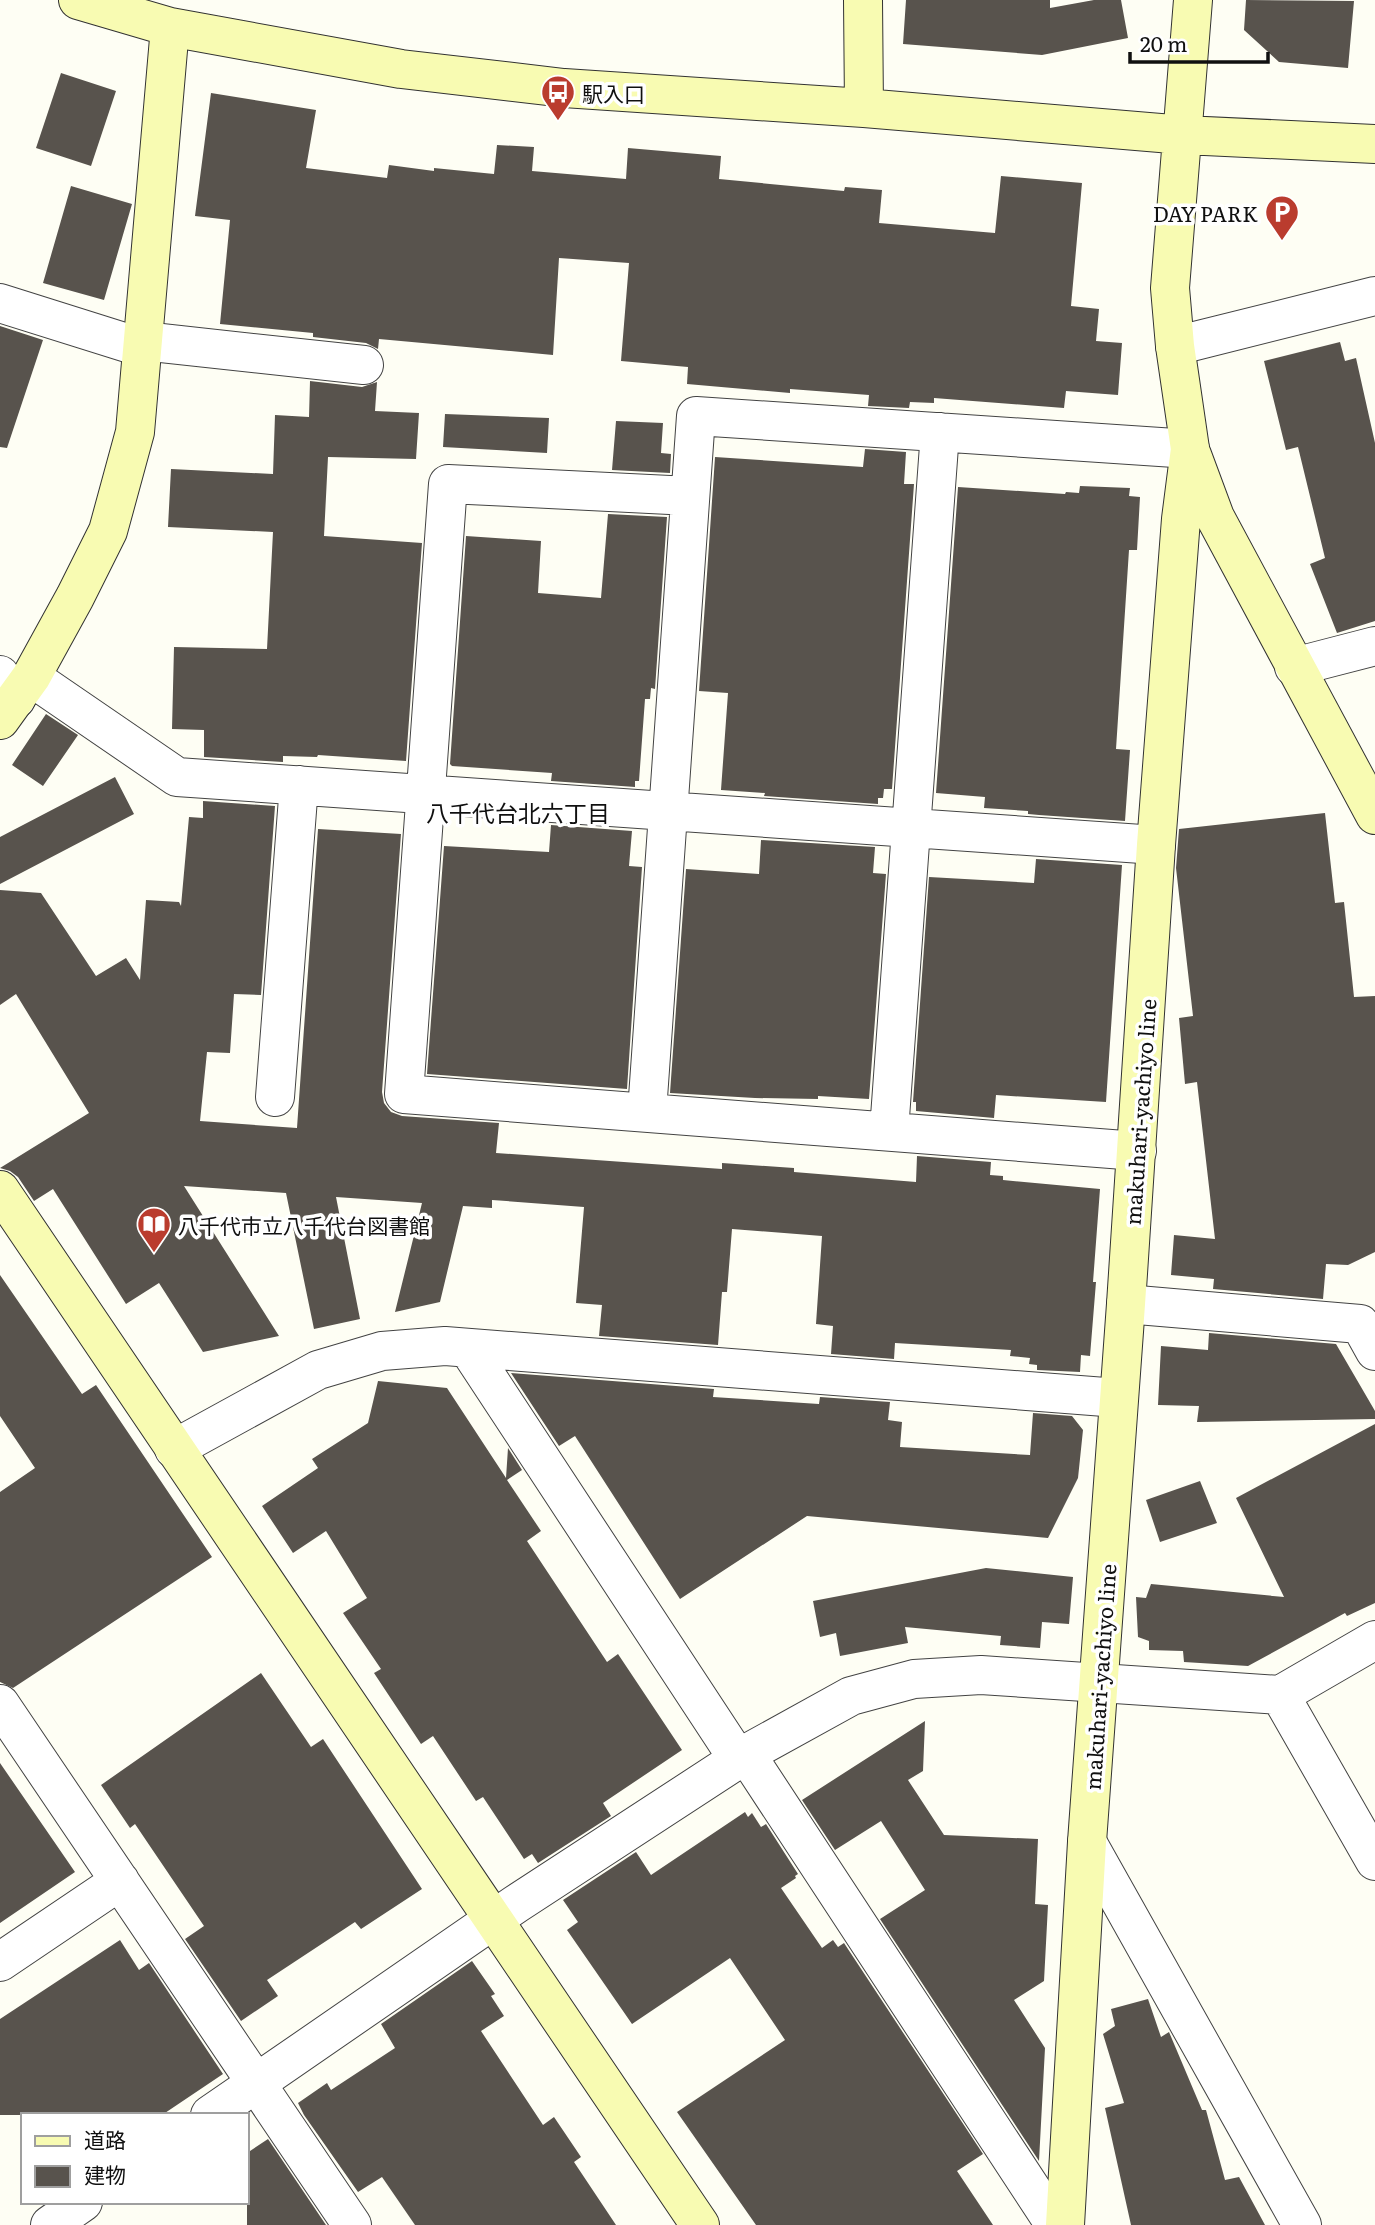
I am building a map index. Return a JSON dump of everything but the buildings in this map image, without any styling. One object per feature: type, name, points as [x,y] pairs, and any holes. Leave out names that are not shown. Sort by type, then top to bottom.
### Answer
[{"type":"street","points":[[78,0],[170,27],[401,69],[564,88],[864,108],[1184,135],[1375,144]]},
{"type":"street","points":[[863,0],[864,108]]},
{"type":"street","name":"makuhari-yachiyo line","points":[[1065,2225],[1087,1842],[1137,1151],[1156,845],[1181,519],[1190,449],[1175,346],[1170,288],[1193,0]]},
{"type":"street","points":[[170,27],[135,432],[108,531],[75,597],[12,693],[177,777],[1156,845]]},
{"type":"street","points":[[1175,346],[1375,296]]},
{"type":"street","points":[[0,303],[143,344],[363,365]]},
{"type":"street","points":[[647,1112],[696,415],[1190,449],[1214,517],[1375,816]]},
{"type":"street","points":[[889,1131],[940,432]]},
{"type":"street","points":[[690,496],[448,484],[404,1094],[1137,1151]]},
{"type":"street","points":[[1294,667],[1375,646]]},
{"type":"street","points":[[275,1097],[299,785]]},
{"type":"street","points":[[0,1190],[700,2225]]},
{"type":"street","points":[[1126,1304],[1360,1324],[1375,1351]]},
{"type":"street","points":[[174,1449],[317,1370],[382,1351],[446,1346],[1118,1398]]},
{"type":"street","points":[[468,1349],[1055,2225]]},
{"type":"street","points":[[213,2113],[494,1920],[742,1757],[851,1696],[914,1679],[981,1675],[1280,1695],[1375,1640]]},
{"type":"street","points":[[1280,1695],[1375,1861]]},
{"type":"street","points":[[0,1704],[352,2225]]},
{"type":"street","points":[[1087,1842],[1302,2225]]},
{"type":"street","points":[[0,1962],[120,1881]]},
{"type":"street","points":[[50,2225],[80,2204]]},
{"type":"place","name":"駅入口","points":[[558,122]]},
{"type":"place","name":"DAY PARK","points":[[1282,242]]},
{"type":"place","name":"八千代市立八千代台図書館","points":[[154,1254]]},
{"type":"district","name":"八千代台北六丁目","points":[[518,812]]}]
